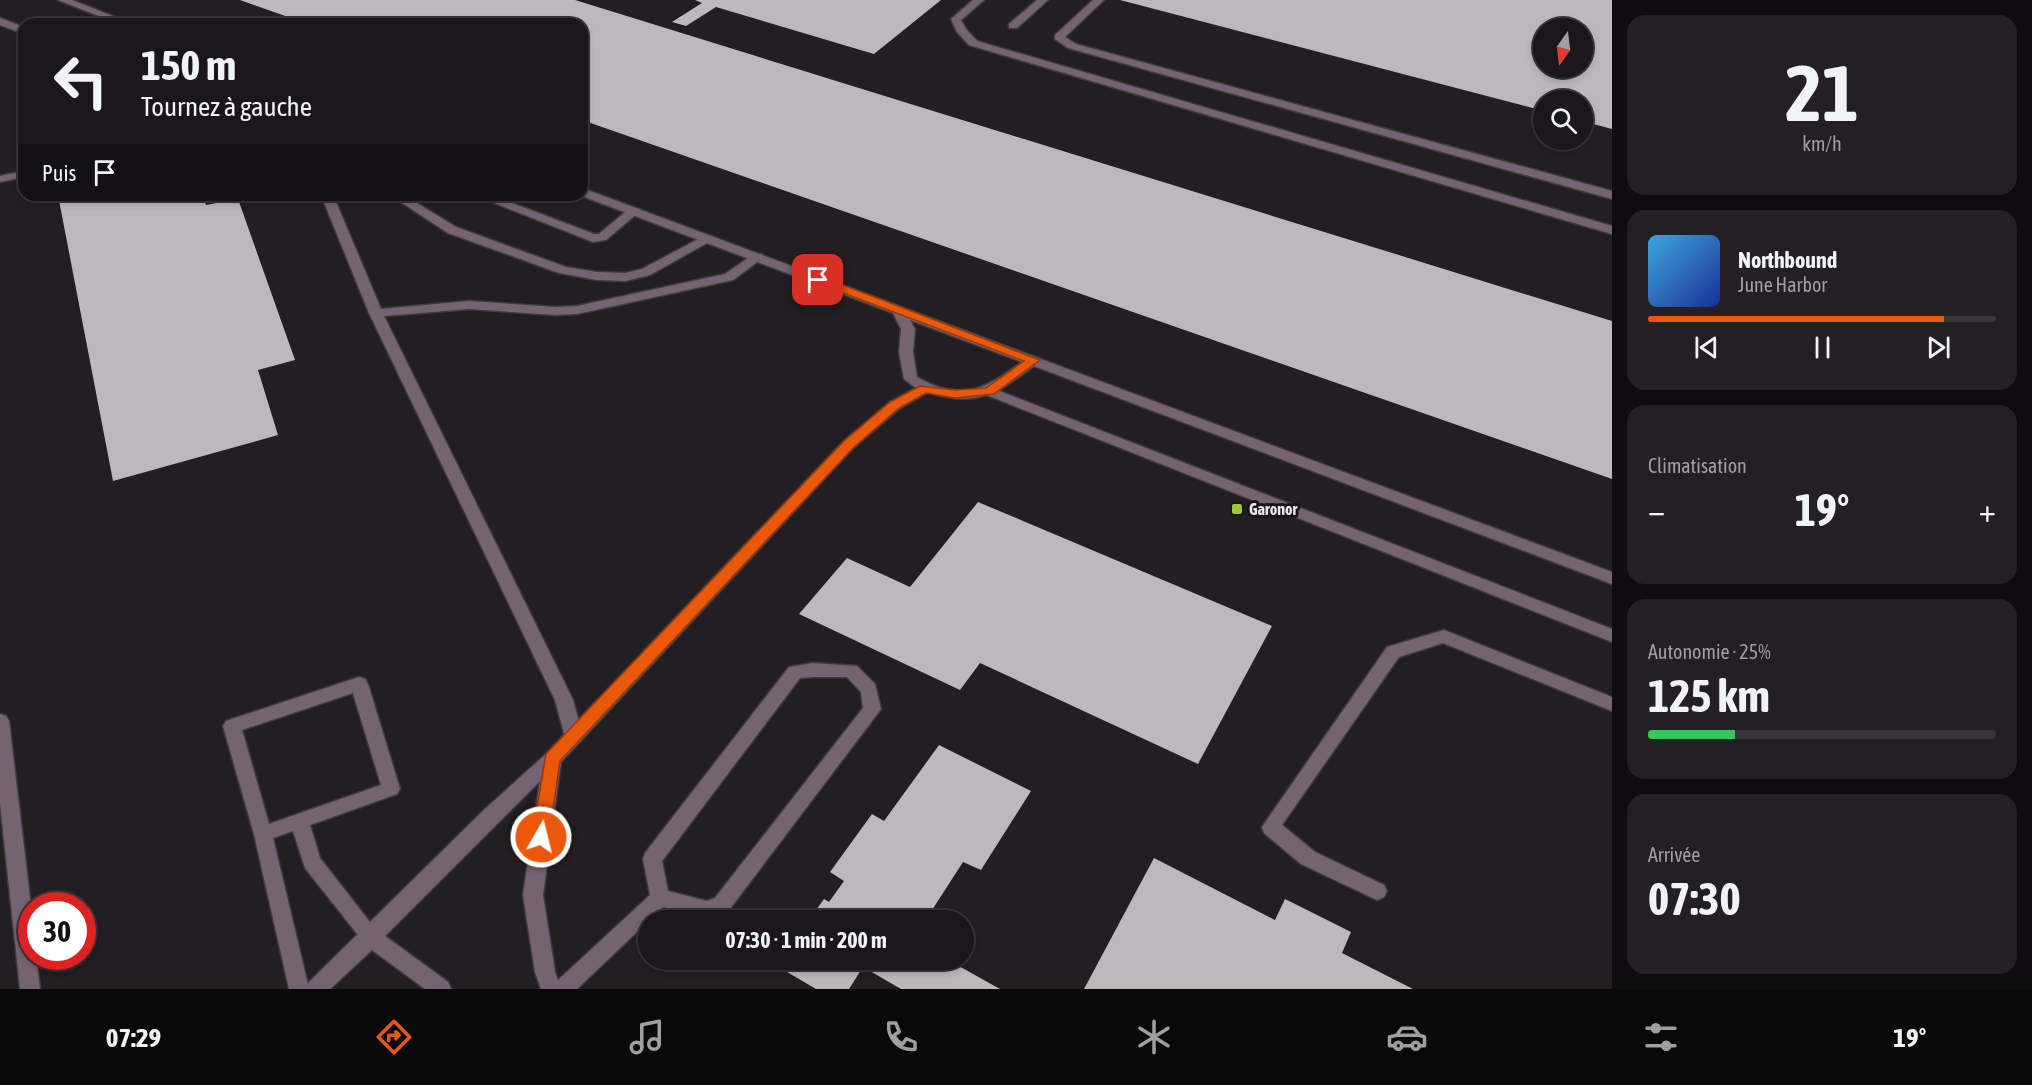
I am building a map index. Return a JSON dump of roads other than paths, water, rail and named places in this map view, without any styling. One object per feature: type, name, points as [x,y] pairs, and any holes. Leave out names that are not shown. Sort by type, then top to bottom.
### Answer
[{"type":"street","points":[[63,0],[112,18]]},
{"type":"street","points":[[979,0],[956,19],[961,30],[973,43],[1612,230]]},
{"type":"street","points":[[1013,26],[1043,0]]},
{"type":"street","points":[[1099,0],[1059,37],[1072,46],[1612,195]]},
{"type":"street","points":[[0,21],[18,28]]},
{"type":"street","points":[[0,179],[18,175]]},
{"type":"street","points":[[588,194],[1612,578]]},
{"type":"street","points":[[329,201],[376,313],[564,699],[574,736]]},
{"type":"street","points":[[406,201],[452,230],[563,270],[597,276],[625,277],[646,272],[708,239]]},
{"type":"street","points":[[496,201],[592,238],[602,237],[634,212]]},
{"type":"street","points":[[376,313],[469,305],[555,311],[577,310],[729,278],[758,257]]},
{"type":"street","points":[[898,310],[908,329],[906,352],[911,379],[924,388],[955,394],[989,391],[1612,636]]},
{"type":"street","points":[[989,391],[1034,360]]},
{"type":"street","points":[[316,989],[373,939],[502,803],[552,759],[849,445],[895,405],[924,388]]},
{"type":"street","points":[[1377,891],[1308,858],[1271,827],[1393,652],[1444,636],[1612,704]]},
{"type":"street","points":[[850,671],[869,689],[872,709],[722,904],[707,910],[660,898],[652,859],[795,672],[850,671]]},
{"type":"street","points":[[263,834],[391,789],[359,684],[232,726],[263,834],[299,989]]},
{"type":"street","points":[[0,721],[30,989]]},
{"type":"street","points":[[546,983],[533,895],[552,759]]},
{"type":"street","points":[[299,821],[312,862],[373,939],[441,989]]},
{"type":"street","points":[[562,989],[660,898]]},
{"type":"place","name":"Garonor","points":[[1237,509]]}]
